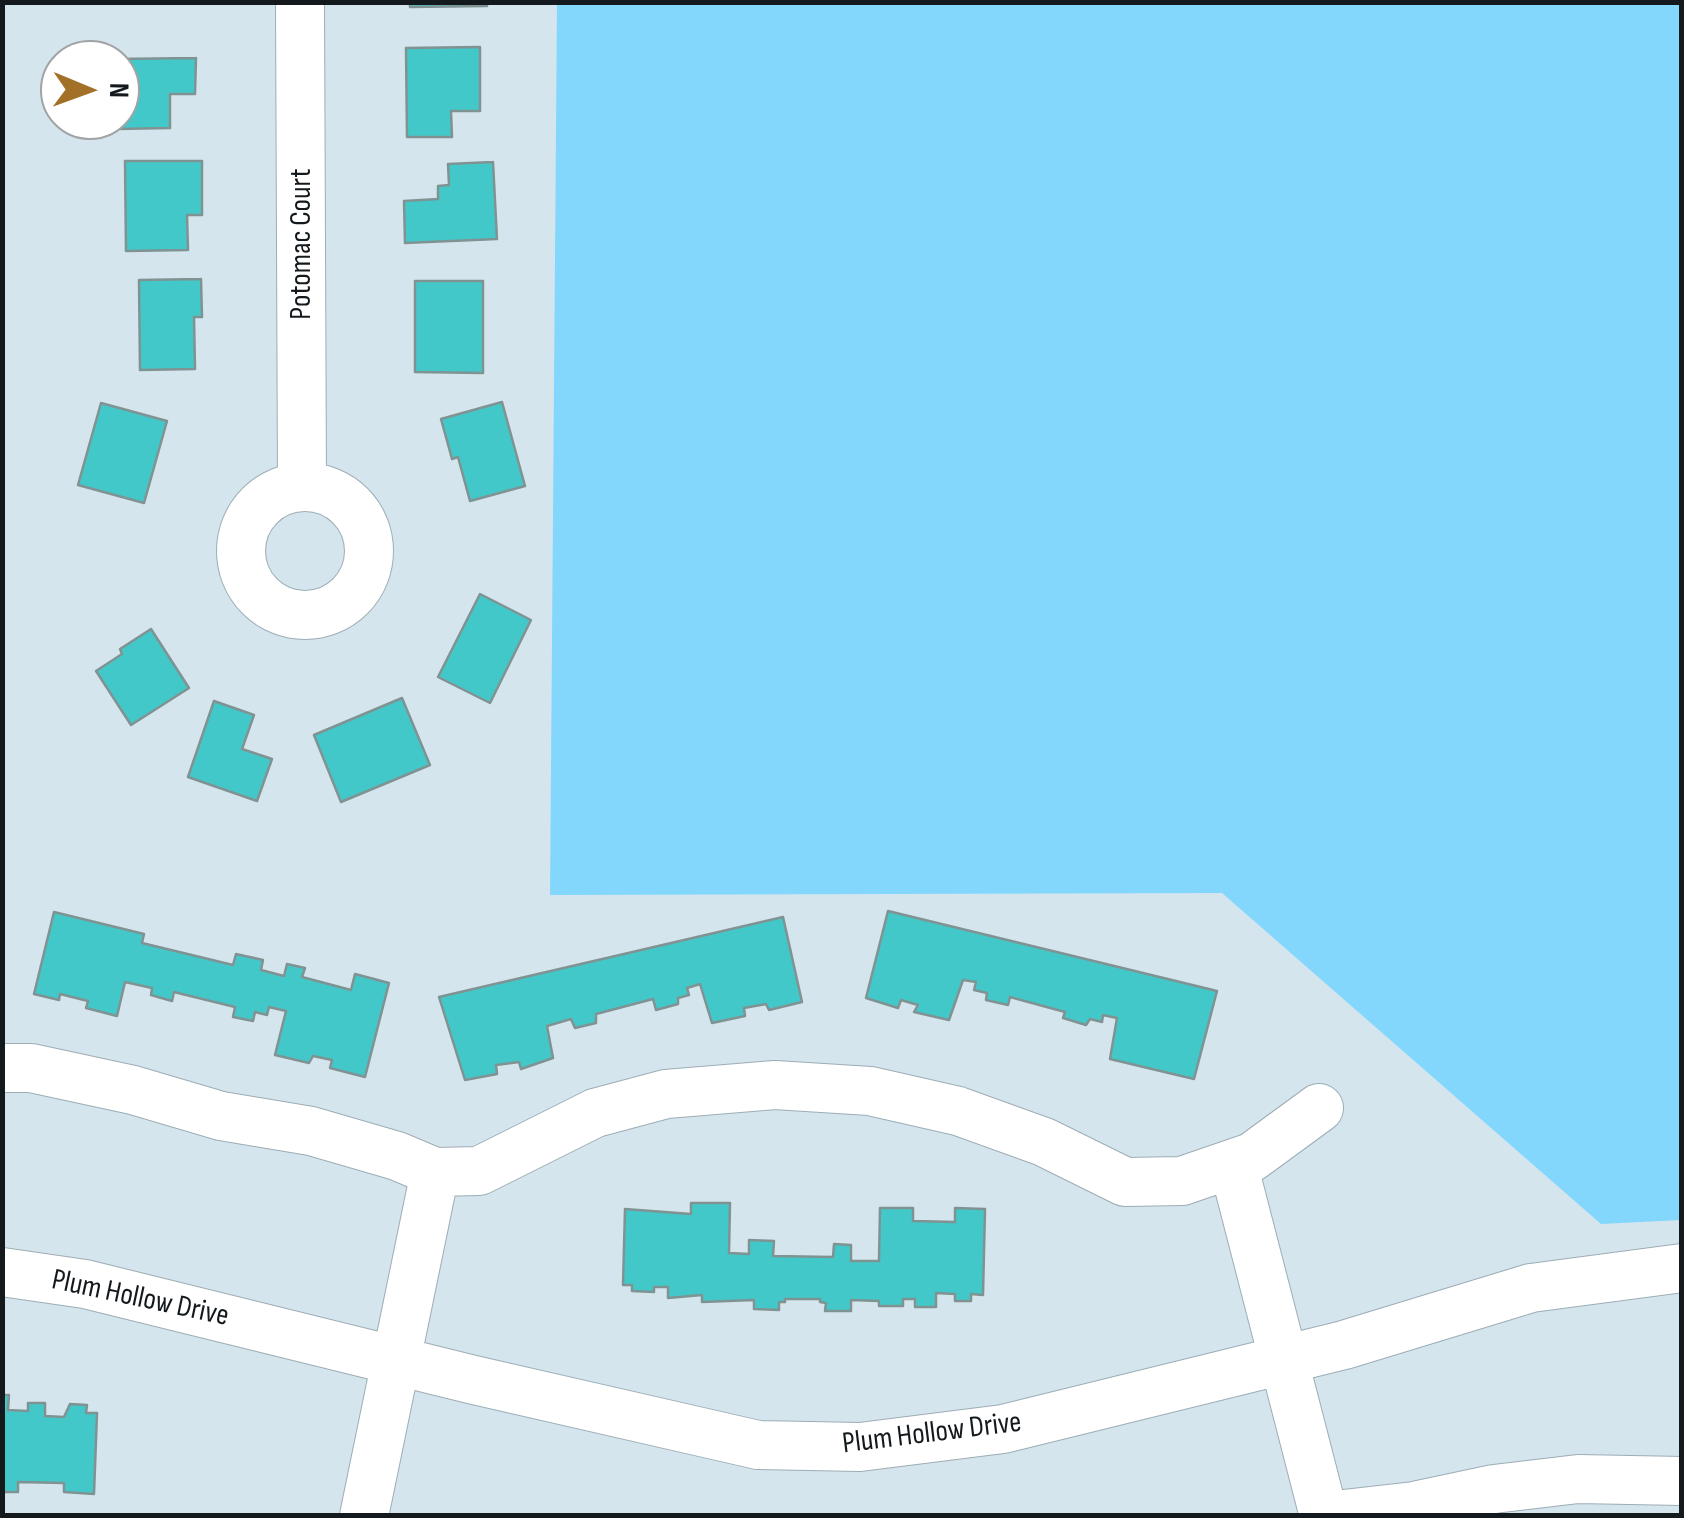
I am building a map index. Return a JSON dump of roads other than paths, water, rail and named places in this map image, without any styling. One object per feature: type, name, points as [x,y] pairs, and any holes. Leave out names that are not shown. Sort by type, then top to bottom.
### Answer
[{"type":"street","name":"Potomac Court","points":[[300,2],[302,486]]},
{"type":"street","points":[[2,1068],[31,1068],[133,1090],[221,1116],[312,1132],[397,1156],[435,1172],[478,1171],[595,1114],[666,1094],[775,1085],[870,1091],[958,1111],[1044,1142],[1124,1182],[1182,1181],[1252,1157],[1319,1108]]},
{"type":"street","points":[[1233,1164],[1325,1516],[1578,1479],[1682,1481]]},
{"type":"street","points":[[364,1516],[435,1172]]},
{"type":"street","name":"Plum Hollow Drive","points":[[2,1272],[84,1284],[758,1445],[860,1448],[1003,1429],[1284,1360],[1531,1288],[1682,1268]]}]
